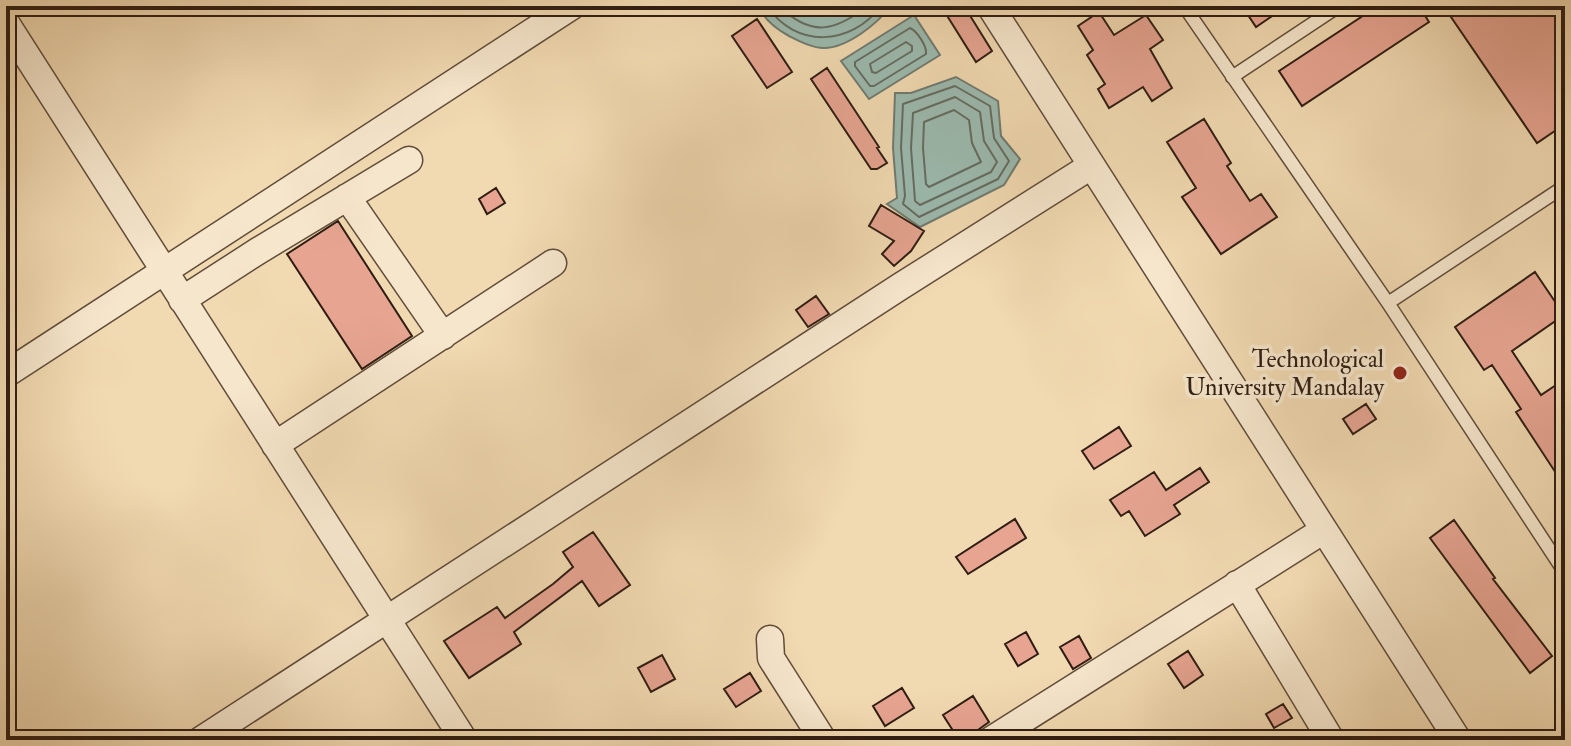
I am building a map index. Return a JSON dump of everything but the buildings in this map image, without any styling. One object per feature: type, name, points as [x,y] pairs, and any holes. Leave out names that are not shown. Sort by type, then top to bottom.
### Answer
[{"type":"street","points":[[6,374],[572,6]]},
{"type":"street","points":[[990,6],[1458,740]]},
{"type":"street","points":[[6,23],[464,740]]},
{"type":"street","points":[[182,300],[409,160]]},
{"type":"street","points":[[201,740],[1091,166]]},
{"type":"street","points":[[347,197],[443,336]]},
{"type":"street","points":[[275,445],[553,263]]},
{"type":"street","points":[[991,740],[1324,530]]},
{"type":"street","points":[[1237,584],[1331,740]]},
{"type":"street","points":[[770,639],[771,658],[823,740]]},
{"type":"lane","points":[[1184,6],[1388,303],[1565,573]]},
{"type":"lane","points":[[1232,77],[1339,6]]},
{"type":"lane","points":[[1388,303],[1565,186]]},
{"type":"water","points":[[758,6],[891,6],[861,34],[842,44],[824,48],[806,44],[784,33],[767,19]]},
{"type":"water","points":[[914,15],[940,55],[869,99],[841,61]]},
{"type":"water","points":[[956,77],[998,101],[1001,136],[1020,159],[1004,185],[920,227],[887,204],[897,198],[893,148],[895,93],[911,93]]},
{"type":"place","name":"Technological University Mandalay","points":[[1400,373]]}]
